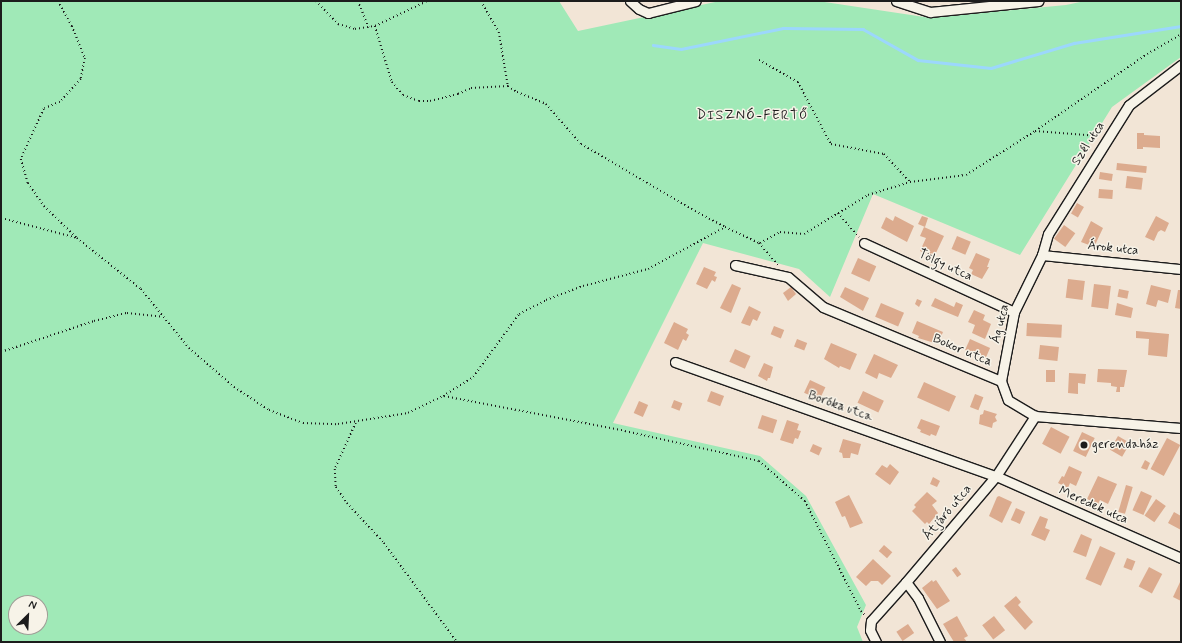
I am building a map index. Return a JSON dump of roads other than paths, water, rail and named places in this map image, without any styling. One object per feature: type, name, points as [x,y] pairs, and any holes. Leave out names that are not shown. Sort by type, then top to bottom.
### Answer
[{"type":"street","points":[[630,1],[639,9],[648,13],[696,1]]},
{"type":"street","points":[[896,1],[930,12],[1038,1]]},
{"type":"street","points":[[922,1],[930,12]]},
{"type":"street","name":"Szél utca","points":[[1042,254],[1048,234],[1129,105],[1181,65]]},
{"type":"street","name":"Tölgy utca","points":[[864,243],[1014,312]]},
{"type":"street","name":"Árok utca","points":[[1042,254],[1181,269]]},
{"type":"street","name":"Ág utca","points":[[1001,381],[1014,312],[1042,254]]},
{"type":"street","name":"Bokor utca","points":[[735,265],[788,277],[823,307],[1001,381],[1008,400],[1035,416],[1180,426]]},
{"type":"street","name":"Boróka utca","points":[[675,362],[996,476]]},
{"type":"street","name":"Átjáró utca","points":[[876,642],[870,630],[871,621],[996,476],[1035,416]]},
{"type":"street","name":"Meredek utca","points":[[996,476],[1181,558]]},
{"type":"street","points":[[906,582],[918,598],[940,642]]},
{"type":"waterway","points":[[653,45],[681,49],[783,28],[863,29],[918,60],[991,68],[1074,43],[1181,26]]},
{"type":"place","name":"gerendaház","points":[[1084,445]]},
{"type":"district","name":"DISZNÓ-FERTŐ","points":[[753,115]]}]
